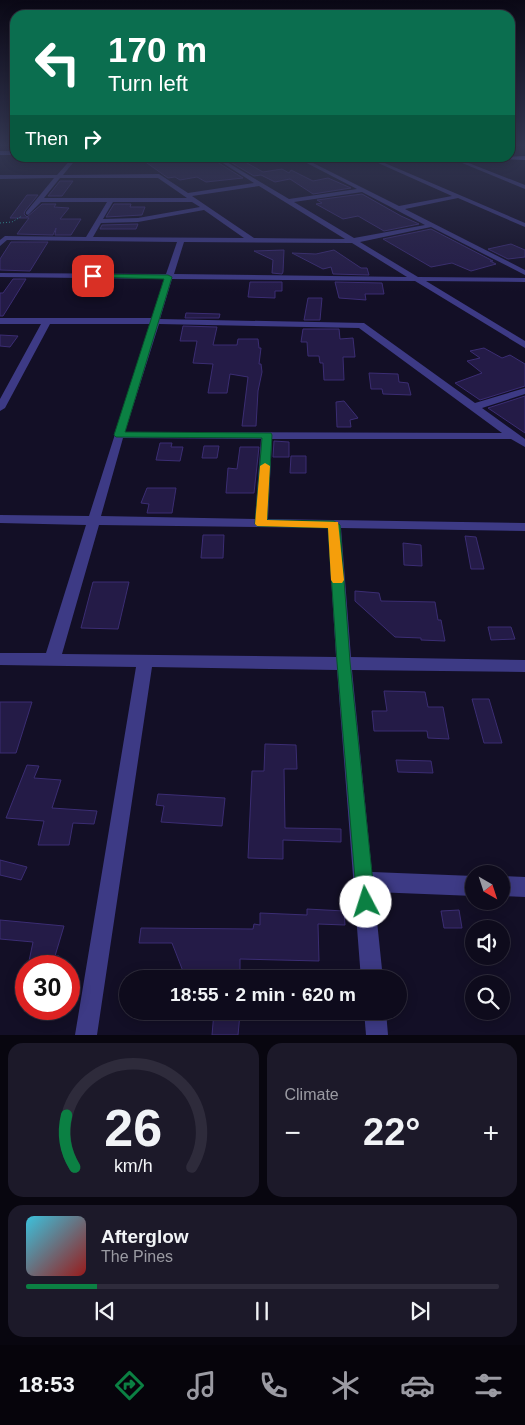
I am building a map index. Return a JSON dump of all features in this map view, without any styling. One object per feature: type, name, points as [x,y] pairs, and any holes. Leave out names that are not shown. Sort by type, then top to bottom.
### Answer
[{"type":"street","points":[[28,213],[45,194]]},
{"type":"street","points":[[186,195],[191,194]]},
{"type":"street","points":[[276,194],[525,346]]},
{"type":"street","points":[[287,201],[334,194]]},
{"type":"street","points":[[373,194],[525,273]]},
{"type":"street","points":[[456,194],[525,226]]},
{"type":"street","points":[[186,195],[252,240]]},
{"type":"street","points":[[400,208],[460,196]]},
{"type":"street","points":[[40,200],[192,200]]},
{"type":"street","points":[[88,239],[111,200]]},
{"type":"street","points":[[100,221],[144,219],[204,208]]},
{"type":"street","points":[[0,244],[5,238],[352,241],[433,225]]},
{"type":"street","points":[[52,660],[119,435],[180,240]]},
{"type":"street","points":[[0,275],[525,280]]},
{"type":"street","points":[[0,321],[155,321],[361,325],[525,444]]},
{"type":"street","points":[[0,408],[47,321]]},
{"type":"street","points":[[474,407],[525,391]]},
{"type":"street","points":[[119,435],[514,436]]},
{"type":"street","points":[[261,524],[267,435]]},
{"type":"street","points":[[0,519],[525,527]]},
{"type":"street","points":[[334,525],[371,970]]},
{"type":"street","points":[[0,659],[344,662],[525,666]]},
{"type":"street","points":[[86,1035],[145,661]]},
{"type":"street","points":[[365,882],[465,886]]},
{"type":"street","points":[[510,886],[525,887]]},
{"type":"street","points":[[376,1020],[377,1035]]},
{"type":"path","points":[[0,223],[12,222]]},
{"type":"building","points":[[49,194],[63,194],[62,196],[48,196]]},
{"type":"building","points":[[363,194],[419,224],[384,231],[358,216],[343,219],[316,204],[322,203],[317,200]]},
{"type":"building","points":[[27,195],[38,195],[25,211],[24,214],[27,217],[42,204],[56,204],[54,207],[69,208],[60,219],[81,219],[71,235],[55,235],[56,228],[53,235],[17,234],[29,218],[10,218]]},
{"type":"building","points":[[114,204],[131,204],[130,207],[145,207],[142,215],[106,217]]},
{"type":"building","points":[[138,224],[136,229],[100,229],[102,225]]},
{"type":"building","points":[[431,229],[496,264],[471,271],[452,263],[431,267],[383,239]]},
{"type":"building","points":[[11,242],[48,242],[30,271],[0,270],[0,259]]},
{"type":"building","points":[[511,244],[525,250],[525,257],[508,259],[488,249]]},
{"type":"building","points":[[284,250],[282,274],[272,273],[273,260],[254,251]]},
{"type":"building","points":[[334,250],[361,268],[367,268],[369,275],[333,274],[331,267],[323,269],[292,253],[316,254]]},
{"type":"building","points":[[13,279],[26,279],[3,316],[0,316],[0,293],[3,293]]},
{"type":"building","points":[[250,282],[282,282],[282,291],[275,291],[275,298],[248,297]]},
{"type":"building","points":[[335,282],[382,283],[384,294],[365,294],[366,300],[339,298]]},
{"type":"building","points":[[308,298],[322,298],[320,320],[304,320]]},
{"type":"building","points":[[186,313],[220,314],[219,318],[185,318]]},
{"type":"building","points":[[183,326],[217,327],[213,345],[237,345],[238,339],[258,339],[259,348],[261,348],[259,364],[261,364],[262,372],[258,391],[256,426],[242,426],[248,377],[230,374],[227,393],[208,393],[213,364],[193,363],[197,341],[180,341]]},
{"type":"building","points":[[303,329],[339,329],[340,339],[353,338],[355,357],[343,357],[344,380],[324,380],[323,363],[320,363],[319,356],[308,356],[307,342],[301,342]]},
{"type":"building","points":[[0,335],[18,336],[10,347],[0,346]]},
{"type":"building","points":[[484,348],[502,358],[510,355],[525,364],[525,386],[480,400],[455,383],[482,373],[467,361],[480,358],[470,351]]},
{"type":"building","points":[[369,373],[398,374],[399,382],[408,383],[411,395],[383,394],[382,389],[371,389]]},
{"type":"building","points":[[525,396],[525,433],[488,408]]},
{"type":"building","points":[[344,401],[358,418],[350,420],[351,427],[337,427],[336,402]]},
{"type":"building","points":[[274,441],[289,442],[289,457],[273,457]]},
{"type":"building","points":[[160,443],[172,443],[171,447],[183,447],[180,461],[156,460]]},
{"type":"building","points":[[204,446],[219,446],[217,458],[202,458]]},
{"type":"building","points":[[240,447],[259,447],[254,493],[226,493],[228,468],[237,469]]},
{"type":"building","points":[[291,456],[306,456],[306,473],[290,473]]},
{"type":"building","points":[[147,488],[176,488],[172,513],[147,513],[149,504],[141,503]]},
{"type":"building","points":[[203,535],[224,535],[223,558],[201,558]]},
{"type":"building","points":[[465,536],[476,537],[484,569],[471,569]]},
{"type":"building","points":[[403,543],[421,545],[422,566],[404,565]]},
{"type":"building","points":[[93,582],[129,582],[118,629],[81,628]]},
{"type":"building","points":[[355,591],[379,593],[381,601],[435,602],[438,620],[441,620],[445,641],[395,637],[355,601]]},
{"type":"building","points":[[488,627],[511,627],[515,639],[491,640]]},
{"type":"building","points":[[384,691],[425,692],[428,707],[443,707],[449,739],[428,738],[427,731],[374,731],[372,711],[387,711]]},
{"type":"building","points":[[472,699],[489,699],[502,743],[484,743]]},
{"type":"building","points":[[0,702],[32,702],[16,753],[0,753]]},
{"type":"building","points":[[265,744],[296,745],[297,769],[284,769],[285,828],[341,829],[341,842],[283,840],[283,859],[248,858],[252,771],[264,771]]},
{"type":"building","points":[[396,760],[431,761],[433,773],[398,772]]},
{"type":"building","points":[[27,765],[39,766],[34,778],[61,780],[52,808],[97,811],[94,824],[73,823],[69,845],[38,845],[44,821],[6,818]]},
{"type":"building","points":[[158,794],[225,798],[222,826],[161,822],[164,806],[156,805]]},
{"type":"building","points":[[0,860],[27,867],[21,880],[0,875]]},
{"type":"building","points":[[307,909],[344,911],[345,925],[318,924],[319,961],[240,959],[240,970],[182,970],[172,943],[139,943],[141,928],[253,929],[254,924],[260,925],[260,913],[307,915]]},
{"type":"building","points":[[459,910],[462,928],[444,928],[441,911]]},
{"type":"building","points":[[0,920],[64,926],[55,955],[30,955],[33,942],[0,939]]},
{"type":"building","points":[[213,1020],[239,1020],[238,1035],[212,1035]]},
{"type":"slow traffic","points":[[265,466],[261,524],[334,525],[338,580]]},
{"type":"route","points":[[93,276],[168,277],[119,435],[267,435],[261,524],[334,525],[344,662],[366,902]]}]
